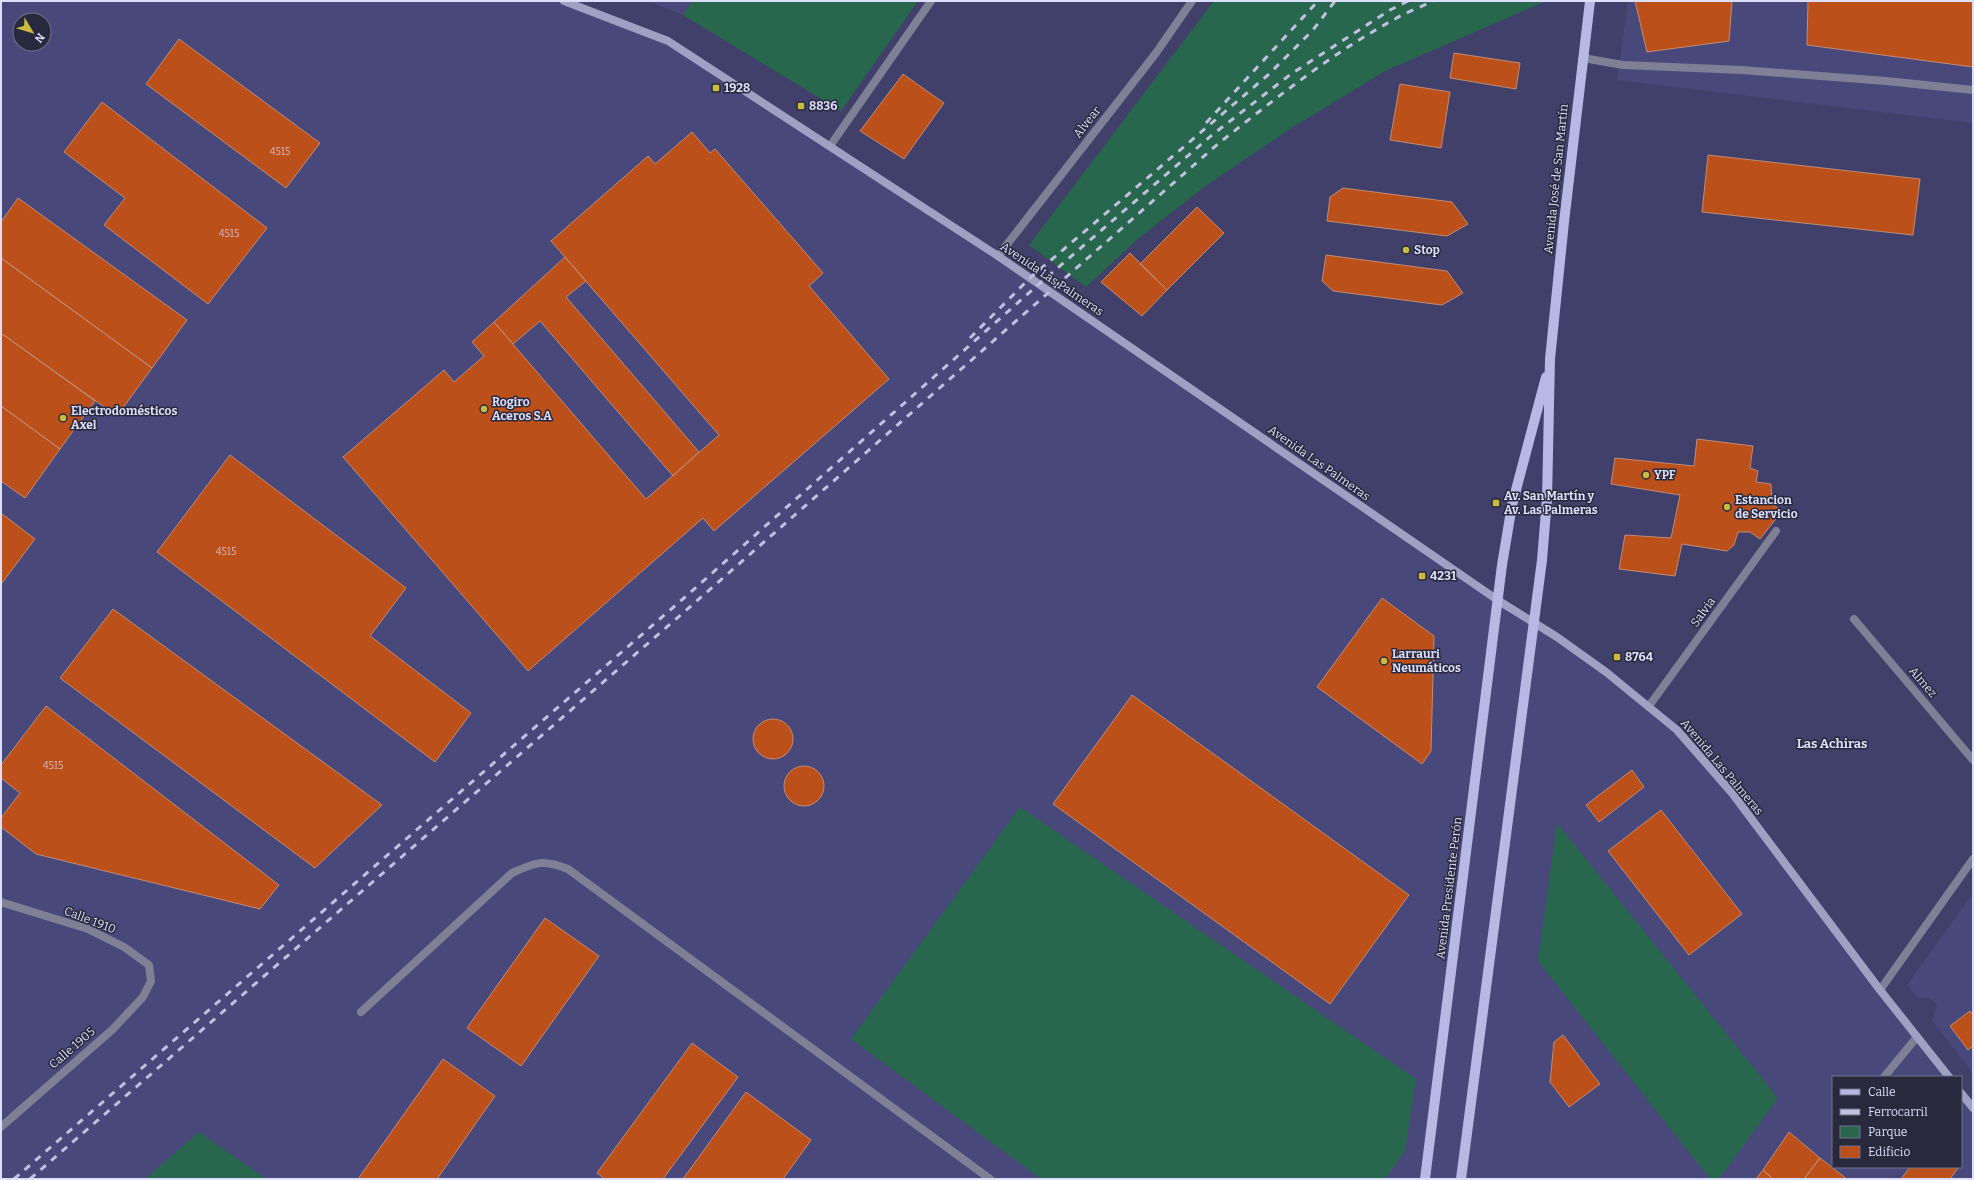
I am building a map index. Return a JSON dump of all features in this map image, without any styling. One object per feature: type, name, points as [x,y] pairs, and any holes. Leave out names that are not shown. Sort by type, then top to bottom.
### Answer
[{"type":"main road","name":"Avenida Las Palmeras","points":[[564,1],[668,41],[998,256],[1498,601],[1533,622],[1606,672],[1677,730],[1732,793],[1880,990],[1948,1076]]},
{"type":"main road","name":"Avenida José de San Martín","points":[[1533,622],[1542,560],[1547,499],[1550,359],[1564,222],[1590,1]]},
{"type":"main road","name":"Avenida José de San Martín","points":[[1498,601],[1502,565],[1512,505],[1550,359]]},
{"type":"main road","name":"Avenida Presidente Perón","points":[[1425,1178],[1498,601]]},
{"type":"main road","points":[[1461,1179],[1533,622]]},
{"type":"main road","points":[[1962,1094],[1973,1108]]},
{"type":"street","points":[[830,146],[931,1]]},
{"type":"street","name":"Alvear","points":[[998,256],[1156,53],[1192,1]]},
{"type":"street","points":[[1583,58],[1623,65],[1757,71],[1886,81],[1973,90]]},
{"type":"street","name":"Salvia","points":[[1648,706],[1776,531]]},
{"type":"street","name":"Almez","points":[[1854,619],[1973,760]]},
{"type":"street","points":[[1880,990],[1973,859]]},
{"type":"street","points":[[361,1012],[512,873],[534,863],[552,862],[568,869],[990,1179]]},
{"type":"street","name":"Calle 1910","points":[[1,902],[88,929],[124,947],[149,965],[151,981]]},
{"type":"street","name":"Calle 1905","points":[[1,1127],[112,1030],[143,997],[151,981]]},
{"type":"street","points":[[1885,1076],[1917,1037]]},
{"type":"shaded area","points":[[1,1],[564,1],[668,41],[791,121],[1557,637],[1677,730],[1732,793],[1948,1076],[1832,1076],[1832,1168],[1962,1168],[1962,1094],[1973,1108],[1973,1179],[1,1179]]},
{"type":"shaded area","points":[[647,1],[693,1],[683,15]]},
{"type":"shaded area","points":[[1628,1],[1973,1],[1973,123],[1617,80]]},
{"type":"shaded area","points":[[1973,893],[1973,1073],[1932,1021],[1937,1005],[1930,998],[1918,998],[1907,985]]},
{"type":"green space","points":[[693,1],[918,1],[841,111],[683,15]]},
{"type":"green space","points":[[1214,1],[1546,1],[1385,71],[1293,127],[1204,187],[1139,238],[1086,287],[1029,245]]},
{"type":"green space","points":[[1020,807],[1416,1079],[1405,1151],[1385,1179],[1041,1179],[851,1039]]},
{"type":"green space","points":[[1557,823],[1778,1098],[1719,1179],[1710,1179],[1538,961]]},
{"type":"green space","points":[[199,1132],[266,1179],[145,1179]]},
{"type":"building","points":[[1635,1],[1732,1],[1729,41],[1647,52]]},
{"type":"building","points":[[1808,1],[1973,1],[1973,67],[1807,45]]},
{"type":"building","points":[[179,39],[320,143],[286,188],[146,84]]},
{"type":"building","points":[[1454,53],[1520,63],[1516,89],[1450,78]]},
{"type":"building","points":[[903,74],[944,103],[904,159],[860,131]]},
{"type":"building","points":[[1400,84],[1450,92],[1441,148],[1390,140]]},
{"type":"building","points":[[102,102],[267,228],[208,304],[104,225],[125,198],[64,152]]},
{"type":"building","name":"Rogiro Aceros S.A","points":[[692,132],[710,153],[715,149],[823,273],[809,286],[889,379],[714,531],[703,518],[528,671],[343,457],[444,370],[454,382],[484,356],[472,342],[494,322],[646,499],[719,435],[551,241],[648,156],[655,164]]},
{"type":"building","points":[[1708,155],[1920,179],[1913,235],[1702,212]]},
{"type":"building","points":[[1343,188],[1452,202],[1468,224],[1447,236],[1327,221],[1330,197]]},
{"type":"building","points":[[18,198],[187,320],[152,368],[1,258],[1,222]]},
{"type":"building","points":[[1197,207],[1224,233],[1167,290],[1140,264]]},
{"type":"building","points":[[1130,253],[1167,290],[1142,316],[1101,282]]},
{"type":"building","points":[[1326,255],[1447,271],[1463,293],[1442,305],[1333,291],[1322,281]]},
{"type":"building","points":[[565,257],[586,281],[566,297],[699,452],[673,476],[540,321],[513,344],[494,322]]},
{"type":"building","points":[[1,258],[152,368],[117,416],[1,333]]},
{"type":"building","points":[[1,333],[95,401],[60,449],[1,406]]},
{"type":"building","points":[[1,406],[60,449],[25,498],[1,481]]},
{"type":"building","name":"Estancion de Servicio","points":[[1697,439],[1753,446],[1750,468],[1758,471],[1756,482],[1771,484],[1772,504],[1782,511],[1760,539],[1750,532],[1738,532],[1734,545],[1727,551],[1682,544],[1675,576],[1619,569],[1625,535],[1671,538],[1680,495],[1611,484],[1615,458],[1694,466]]},
{"type":"building","points":[[230,455],[406,588],[370,636],[471,713],[435,762],[157,552]]},
{"type":"building","points":[[1,513],[35,539],[2,583],[1,583]]},
{"type":"building","name":"Larrauri Neumáticos","points":[[1382,598],[1434,636],[1431,751],[1422,764],[1317,687]]},
{"type":"building","points":[[113,609],[382,805],[315,868],[60,678]]},
{"type":"building","points":[[1132,695],[1409,895],[1330,1004],[1053,804]]},
{"type":"building","points":[[46,706],[279,885],[260,909],[36,854],[1,827],[1,818],[20,793],[1,778],[1,765]]},
{"type":"building","points":[[773,719],[781,721],[787,725],[791,731],[793,739],[791,747],[787,753],[781,757],[773,759],[765,757],[759,753],[755,747],[753,739],[755,731],[759,725],[765,721]]},
{"type":"building","points":[[804,766],[812,768],[818,772],[822,778],[824,786],[822,794],[818,800],[812,804],[804,806],[796,804],[790,800],[786,794],[784,786],[786,778],[790,772],[796,768]]},
{"type":"building","points":[[1632,770],[1644,787],[1599,822],[1586,805]]},
{"type":"building","points":[[1661,810],[1742,914],[1689,955],[1608,851]]},
{"type":"building","points":[[545,918],[599,956],[521,1066],[467,1028]]},
{"type":"building","points":[[1970,1011],[1973,1015],[1973,1046],[1968,1050],[1950,1026]]},
{"type":"building","points":[[1563,1035],[1600,1084],[1569,1107],[1550,1082],[1554,1042]]},
{"type":"building","points":[[692,1043],[738,1077],[663,1179],[605,1179],[597,1173]]},
{"type":"building","points":[[443,1059],[495,1096],[437,1179],[358,1179]]},
{"type":"building","points":[[746,1092],[811,1140],[783,1179],[683,1179]]},
{"type":"building","points":[[1789,1132],[1820,1158],[1804,1179],[1773,1179],[1763,1170]]},
{"type":"building","points":[[1820,1158],[1847,1179],[1804,1179]]},
{"type":"building","points":[[1909,1168],[1958,1168],[1950,1179],[1901,1179]]},
{"type":"building","points":[[1763,1170],[1773,1179],[1756,1179]]},
{"type":"railway","points":[[1206,123],[1318,1]]},
{"type":"railway","points":[[970,338],[1030,278],[1268,75],[1313,30],[1335,1]]},
{"type":"railway","points":[[14,1179],[684,598],[1039,284],[1212,135],[1291,74],[1390,10],[1408,1]]},
{"type":"railway","points":[[30,1179],[691,606],[1219,143],[1304,77],[1326,62],[1400,16],[1433,1]]},
{"type":"place","name":"1928","points":[[716,88]]},
{"type":"place","name":"8836","points":[[801,106]]},
{"type":"place","name":"Stop","points":[[1406,250]]},
{"type":"place","name":"Rogiro Aceros S.A","points":[[484,409]]},
{"type":"place","name":"Electrodomésticos Axel","points":[[63,418]]},
{"type":"place","name":"YPF","points":[[1646,475]]},
{"type":"place","name":"Av. San Martín y Av. Las Palmeras","points":[[1496,503]]},
{"type":"place","name":"Estancion de Servicio","points":[[1727,507]]},
{"type":"place","name":"4231","points":[[1422,576]]},
{"type":"place","name":"8764","points":[[1617,657]]},
{"type":"place","name":"Larrauri Neumáticos","points":[[1384,661]]},
{"type":"district","name":"Las Achiras","points":[[1832,743]]}]
